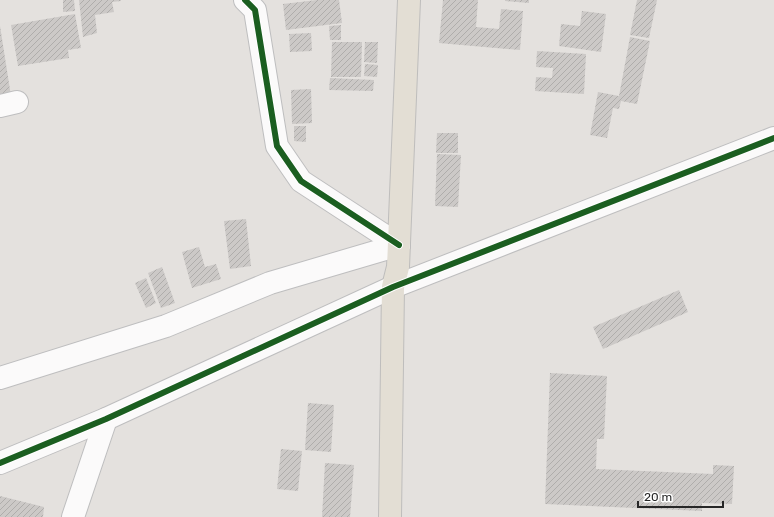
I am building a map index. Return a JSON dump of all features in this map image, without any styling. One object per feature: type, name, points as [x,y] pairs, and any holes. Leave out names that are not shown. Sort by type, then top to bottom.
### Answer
[{"type":"main road","points":[[390,517],[393,287],[398,267],[409,0]]},
{"type":"street","points":[[245,0],[255,10],[277,146],[301,181],[399,245]]},
{"type":"street","points":[[0,463],[106,419],[393,287],[774,138]]},
{"type":"street","points":[[0,378],[166,326],[270,283],[399,245]]},
{"type":"street","points":[[73,517],[106,419]]},
{"type":"building","points":[[63,0],[74,0],[75,11],[63,12]]},
{"type":"building","points":[[79,0],[121,1],[112,2],[114,12],[95,15],[97,33],[83,37]]},
{"type":"building","points":[[317,0],[339,0],[342,23],[286,30],[283,4]]},
{"type":"building","points":[[443,0],[478,0],[476,27],[499,29],[501,9],[523,11],[520,50],[439,43]]},
{"type":"building","points":[[529,0],[529,3],[505,1]]},
{"type":"building","points":[[637,0],[657,0],[649,38],[630,35]]},
{"type":"building","points":[[582,11],[606,14],[601,52],[559,46],[561,24],[580,26]]},
{"type":"building","points":[[75,14],[81,48],[68,50],[69,58],[18,66],[11,25]]},
{"type":"building","points":[[341,25],[341,40],[330,40],[329,26]]},
{"type":"building","points":[[0,26],[11,96],[0,98]]},
{"type":"building","points":[[311,33],[312,51],[290,52],[289,34]]},
{"type":"building","points":[[630,37],[650,41],[637,104],[621,101],[619,109],[613,108],[607,138],[590,135],[598,92],[619,96]]},
{"type":"building","points":[[332,42],[362,42],[361,77],[331,77]]},
{"type":"building","points":[[365,42],[378,42],[377,63],[364,62]]},
{"type":"building","points":[[537,51],[586,54],[584,94],[535,91],[536,77],[552,78],[553,68],[536,67]]},
{"type":"building","points":[[365,64],[378,65],[377,77],[364,76]]},
{"type":"building","points":[[330,78],[374,80],[373,91],[329,90]]},
{"type":"building","points":[[311,89],[312,123],[292,124],[291,90]]},
{"type":"building","points":[[294,126],[306,126],[306,142],[294,141]]},
{"type":"building","points":[[437,133],[458,133],[458,153],[436,153]]},
{"type":"building","points":[[437,154],[461,155],[458,207],[435,206]]},
{"type":"building","points":[[246,219],[251,266],[230,269],[224,221]]},
{"type":"building","points":[[199,247],[205,267],[216,264],[221,279],[192,288],[182,252]]},
{"type":"building","points":[[162,267],[175,303],[161,308],[148,273]]},
{"type":"building","points":[[146,278],[156,303],[146,308],[135,283]]},
{"type":"building","points":[[679,290],[688,312],[603,349],[593,327]]},
{"type":"building","points":[[550,373],[607,376],[604,439],[597,439],[596,469],[713,474],[713,465],[734,466],[732,504],[702,503],[702,511],[545,504]]},
{"type":"building","points":[[308,403],[334,405],[331,452],[305,450]]},
{"type":"building","points":[[281,449],[302,451],[298,491],[277,489]]},
{"type":"building","points":[[325,463],[354,465],[350,517],[322,517]]},
{"type":"building","points":[[0,496],[44,507],[43,517],[0,517]]},
{"type":"cycle path","points":[[245,0],[255,10],[277,146],[301,181],[399,245]]},
{"type":"cycle path","points":[[0,463],[106,419],[393,287],[774,138]]}]
